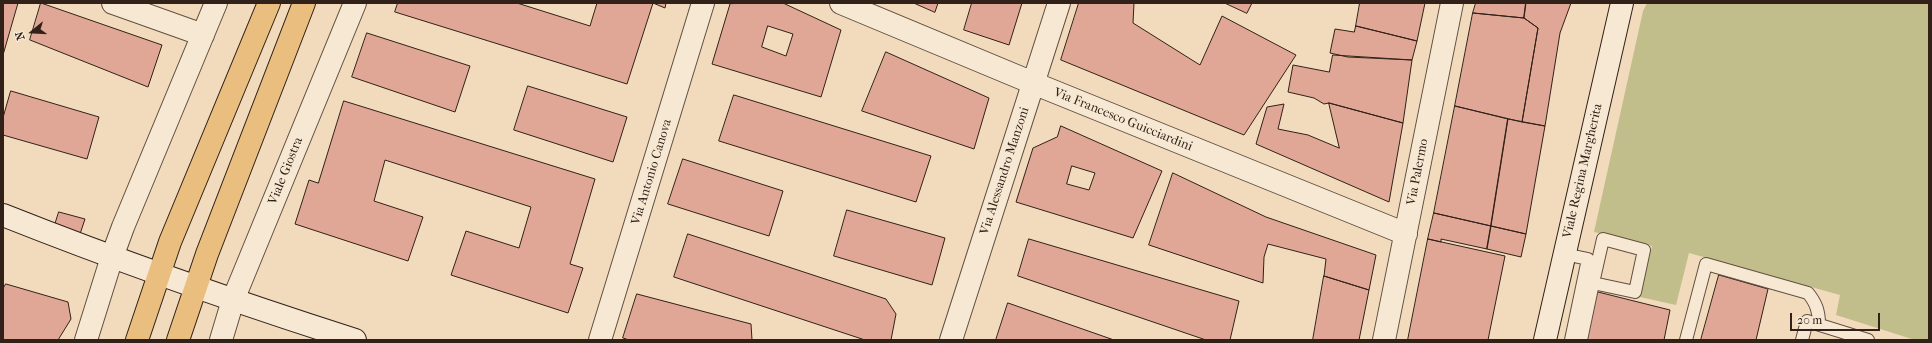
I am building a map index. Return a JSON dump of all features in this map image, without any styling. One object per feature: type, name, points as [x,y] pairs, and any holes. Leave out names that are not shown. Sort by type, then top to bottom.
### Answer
[{"type":"main road","points":[[137,340],[170,242],[269,3]]},
{"type":"main road","points":[[178,340],[207,254],[304,3]]},
{"type":"street","points":[[113,3],[203,35]]},
{"type":"street","points":[[86,340],[112,257],[216,3]]},
{"type":"street","name":"Viale Giostra","points":[[221,340],[233,300],[355,3]]},
{"type":"street","name":"Via Antonio Canova","points":[[600,340],[703,3]]},
{"type":"street","name":"Via Francesco Guicciardini","points":[[841,3],[1033,83],[1406,234]]},
{"type":"street","name":"Via Alessandro Manzoni","points":[[951,340],[1059,3]]},
{"type":"street","name":"Via Palermo","points":[[1384,340],[1452,3]]},
{"type":"street","name":"Viale Regina Margherita","points":[[1545,340],[1622,3]]},
{"type":"street","points":[[3,215],[112,257],[233,300],[355,340]]},
{"type":"lane","points":[[1581,340],[1593,282],[1602,239],[1644,250],[1635,292],[1593,282]]},
{"type":"lane","points":[[1564,254],[1588,259],[1571,340]]},
{"type":"lane","points":[[1686,340],[1706,264],[1808,293],[1819,312],[1818,324]]},
{"type":"lane","points":[[1802,340],[1807,321],[1868,340]]},
{"type":"shaded area","points":[[1647,3],[1929,3],[1929,340],[1915,340],[1836,315],[1840,295],[1689,253],[1676,305],[1640,297],[1652,246],[1594,232],[1643,11]]},
{"type":"building","points":[[3,3],[18,3],[3,55]]},
{"type":"building","points":[[41,3],[162,45],[148,87],[30,40]]},
{"type":"building","points":[[398,3],[517,3],[590,26],[597,3],[653,3],[627,84],[395,12]]},
{"type":"building","points":[[653,3],[666,3],[665,8]]},
{"type":"building","points":[[783,3],[841,30],[821,97],[712,64],[730,4]],"holes":[[[768,26],[793,34],[786,56],[762,47]]]},
{"type":"building","points":[[914,3],[938,3],[935,12]]},
{"type":"building","points":[[972,3],[1022,3],[1009,45],[964,30]]},
{"type":"building","points":[[1079,3],[1134,3],[1133,23],[1200,65],[1222,16],[1296,55],[1244,135],[1061,60]]},
{"type":"building","points":[[1225,3],[1252,3],[1247,13]]},
{"type":"building","points":[[1360,3],[1425,3],[1417,41],[1356,26]]},
{"type":"building","points":[[1476,3],[1526,3],[1524,18],[1473,13]]},
{"type":"building","points":[[1526,3],[1571,3],[1560,33],[1545,126],[1522,122],[1538,28],[1524,18]]},
{"type":"building","points":[[1473,13],[1524,18],[1538,28],[1522,122],[1455,106]]},
{"type":"building","points":[[1356,26],[1417,41],[1412,60],[1348,57],[1330,53],[1335,29],[1354,32]]},
{"type":"building","points":[[367,33],[470,66],[455,112],[352,77]]},
{"type":"building","points":[[886,52],[989,98],[974,149],[862,111]]},
{"type":"building","points":[[1333,55],[1412,60],[1403,123],[1329,103],[1324,104],[1314,98],[1288,92],[1293,65],[1329,72]]},
{"type":"building","points":[[528,86],[627,117],[613,162],[514,130]]},
{"type":"building","points":[[11,91],[99,117],[87,159],[3,135],[3,118]]},
{"type":"building","points":[[734,95],[931,156],[916,202],[719,141]]},
{"type":"building","points":[[344,101],[595,179],[570,264],[583,268],[568,313],[451,275],[466,231],[519,248],[531,207],[385,160],[374,201],[423,217],[408,261],[295,224],[309,180],[318,183]]},
{"type":"building","points":[[1329,103],[1403,123],[1389,202],[1256,144],[1267,107],[1284,104],[1278,129],[1308,135],[1339,148]]},
{"type":"building","points":[[1455,106],[1508,119],[1491,226],[1434,213]]},
{"type":"building","points":[[1508,119],[1545,126],[1526,234],[1491,226]]},
{"type":"building","points":[[1061,126],[1162,171],[1133,238],[1016,202],[1033,148],[1057,137]],"holes":[[[1072,166],[1095,173],[1089,190],[1067,184]]]},
{"type":"building","points":[[683,159],[783,191],[769,236],[668,204]]},
{"type":"building","points":[[1173,173],[1266,217],[1376,255],[1369,290],[1324,276],[1326,259],[1268,244],[1264,257],[1263,283],[1149,245]]},
{"type":"building","points":[[847,210],[945,238],[932,285],[834,256]]},
{"type":"building","points":[[59,212],[85,219],[79,237],[54,228]]},
{"type":"building","points":[[1434,213],[1491,226],[1487,249],[1441,239],[1441,242],[1428,239]]},
{"type":"building","points":[[1491,226],[1526,234],[1521,257],[1487,249]]},
{"type":"building","points":[[688,234],[886,299],[896,314],[891,340],[865,340],[674,277]]},
{"type":"building","points":[[1029,239],[1239,301],[1230,340],[1206,340],[1018,276]]},
{"type":"building","points":[[1428,239],[1505,256],[1488,340],[1408,340]]},
{"type":"building","points":[[1719,275],[1768,289],[1756,340],[1701,340]]},
{"type":"building","points":[[1324,276],[1369,290],[1359,340],[1313,340]]},
{"type":"building","points":[[6,284],[68,302],[71,319],[58,340],[3,340],[3,289]]},
{"type":"building","points":[[1594,291],[1670,310],[1664,340],[1584,340]]},
{"type":"building","points":[[637,294],[751,324],[752,340],[629,340],[623,338]]},
{"type":"building","points":[[1008,303],[1114,340],[996,340]]}]
